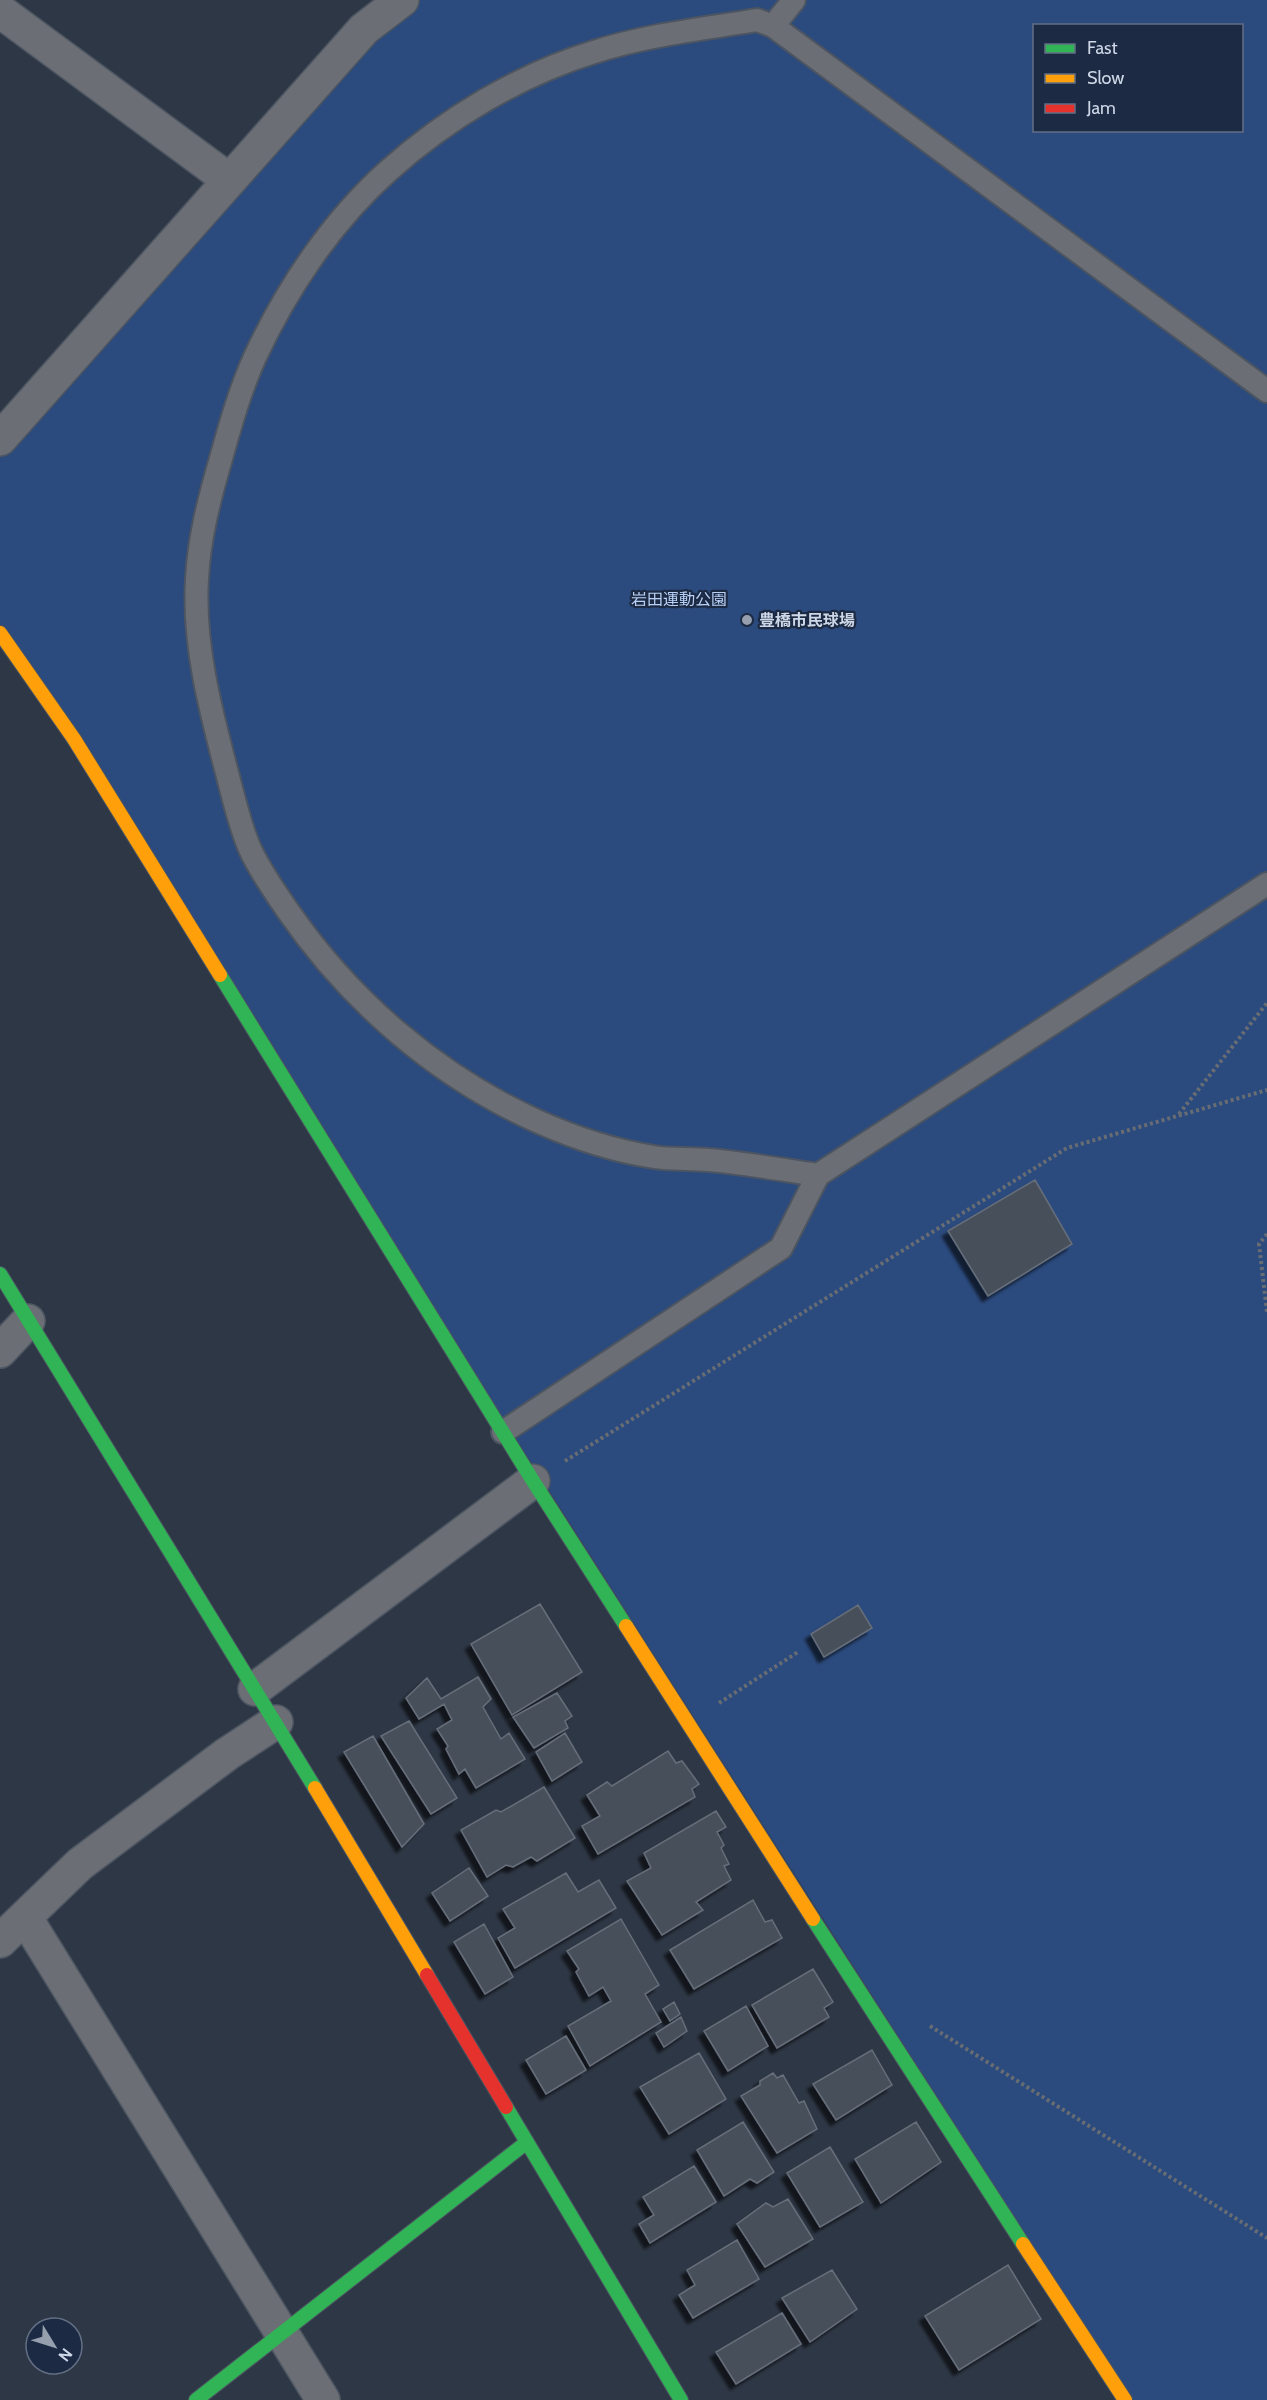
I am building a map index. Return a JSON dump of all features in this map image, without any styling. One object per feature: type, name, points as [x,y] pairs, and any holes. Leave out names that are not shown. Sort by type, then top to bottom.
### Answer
[{"type":"street","points":[[0,439],[364,29],[402,0]]},
{"type":"street","points":[[0,11],[229,180]]},
{"type":"street","points":[[0,633],[74,739],[534,1481],[869,2007],[1125,2400]]},
{"type":"street","points":[[0,1274],[276,1722],[681,2400]]},
{"type":"street","points":[[0,1351],[28,1321]]},
{"type":"street","points":[[255,1689],[534,1481]]},
{"type":"street","points":[[0,1941],[80,1864],[226,1754],[276,1722]]},
{"type":"street","points":[[25,1917],[323,2400]]},
{"type":"street","points":[[196,2400],[526,2142]]},
{"type":"lane","points":[[773,26],[794,0]]},
{"type":"lane","points":[[818,1175],[709,1160],[655,1157],[610,1148],[513,1109],[423,1053],[369,1007],[333,972],[275,892],[250,848],[213,718],[196,621],[196,581],[200,538],[239,399],[255,358],[283,304],[314,254],[357,201],[389,169],[440,130],[515,82],[596,51],[640,40],[757,20],[773,26],[1267,391]]},
{"type":"lane","points":[[503,1432],[781,1248],[818,1175],[1267,884]]},
{"type":"path","points":[[1178,1114],[1267,1002]]},
{"type":"path","points":[[534,1481],[1067,1148],[1267,1090]]},
{"type":"path","points":[[1267,1234],[1259,1244],[1267,1312]]},
{"type":"path","points":[[688,1723],[798,1652]]},
{"type":"path","points":[[869,2007],[902,2008],[1267,2238]]},
{"type":"green space","name":"岩田運動公園","points":[[401,0],[1267,0],[1267,2400],[1131,2400],[0,633],[0,439]]},
{"type":"building","points":[[1035,1180],[1072,1244],[988,1296],[948,1231]]},
{"type":"building","points":[[540,1604],[582,1672],[512,1715],[471,1644]]},
{"type":"building","points":[[858,1605],[872,1628],[824,1657],[811,1634]]},
{"type":"building","points":[[478,1677],[491,1699],[483,1707],[501,1739],[509,1733],[525,1759],[476,1788],[465,1769],[459,1774],[446,1749],[448,1746],[437,1729],[452,1720],[444,1704],[419,1719],[406,1698],[427,1678],[441,1699]]},
{"type":"building","points":[[557,1693],[572,1716],[565,1721],[568,1728],[534,1748],[513,1717]]},
{"type":"building","points":[[409,1721],[457,1798],[431,1814],[381,1736]]},
{"type":"building","points":[[565,1733],[582,1762],[552,1781],[536,1752]]},
{"type":"building","points":[[373,1736],[424,1824],[402,1847],[344,1752]]},
{"type":"building","points":[[668,1751],[676,1763],[682,1761],[699,1784],[692,1789],[695,1797],[598,1854],[582,1826],[600,1816],[587,1795],[607,1782],[612,1786]]},
{"type":"building","points":[[544,1787],[575,1838],[537,1861],[531,1857],[513,1867],[506,1865],[487,1877],[461,1830],[496,1810],[501,1812]]},
{"type":"building","points":[[716,1811],[726,1827],[717,1832],[724,1845],[721,1848],[729,1864],[724,1866],[731,1880],[696,1902],[703,1910],[662,1935],[627,1881],[651,1868],[644,1853]]},
{"type":"building","points":[[469,1868],[488,1896],[450,1921],[432,1893]]},
{"type":"building","points":[[566,1873],[578,1892],[599,1880],[616,1908],[515,1968],[498,1938],[515,1928],[503,1909]]},
{"type":"building","points":[[753,1900],[765,1922],[772,1920],[782,1938],[694,1989],[670,1950]]},
{"type":"building","points":[[621,1919],[659,1985],[645,1994],[661,2022],[590,2066],[568,2026],[611,2001],[603,1987],[589,1996],[576,1972],[579,1969],[567,1951]]},
{"type":"building","points":[[484,1924],[513,1977],[485,1994],[454,1942]]},
{"type":"building","points":[[813,1969],[833,2002],[824,2008],[829,2017],[777,2048],[752,2005]]},
{"type":"building","points":[[674,2002],[680,2014],[670,2021],[663,2009]]},
{"type":"building","points":[[746,2006],[768,2046],[728,2071],[704,2031]]},
{"type":"building","points":[[681,2017],[687,2031],[664,2047],[656,2033]]},
{"type":"building","points":[[566,2036],[586,2070],[546,2094],[526,2060]]},
{"type":"building","points":[[872,2050],[892,2085],[836,2120],[813,2084]]},
{"type":"building","points":[[699,2053],[726,2099],[669,2134],[640,2087]]},
{"type":"building","points":[[773,2073],[777,2078],[783,2075],[799,2103],[804,2101],[817,2129],[777,2153],[741,2096],[760,2085],[760,2081]]},
{"type":"building","points":[[743,2122],[774,2172],[757,2183],[750,2179],[724,2196],[697,2150]]},
{"type":"building","points":[[916,2122],[941,2162],[881,2203],[855,2159]]},
{"type":"building","points":[[830,2147],[863,2202],[820,2227],[787,2173]]},
{"type":"building","points":[[694,2166],[716,2202],[650,2243],[639,2224],[654,2215],[643,2197]]},
{"type":"building","points":[[788,2199],[813,2239],[765,2267],[737,2224],[766,2203],[773,2207]]},
{"type":"building","points":[[737,2240],[759,2279],[693,2318],[679,2295],[695,2285],[687,2270]]},
{"type":"building","points":[[1008,2265],[1041,2319],[959,2370],[925,2316]]},
{"type":"building","points":[[832,2270],[857,2309],[810,2342],[782,2298]]},
{"type":"building","points":[[782,2313],[801,2344],[736,2384],[716,2352]]},
{"type":"traffic: fast","points":[[220,975],[533,1481],[626,1626]]},
{"type":"traffic: fast","points":[[0,1274],[315,1788]]},
{"type":"traffic: fast","points":[[813,1919],[1023,2244]]},
{"type":"traffic: fast","points":[[506,2107],[681,2400]]},
{"type":"traffic: fast","points":[[196,2400],[527,2142]]},
{"type":"traffic: slow","points":[[0,633],[74,739],[220,975]]},
{"type":"traffic: slow","points":[[626,1626],[813,1919]]},
{"type":"traffic: slow","points":[[315,1788],[427,1975]]},
{"type":"traffic: slow","points":[[1023,2244],[1125,2400]]},
{"type":"traffic: jam","points":[[427,1975],[506,2107]]},
{"type":"place","name":"豊橋市民球場","points":[[747,620]]}]
